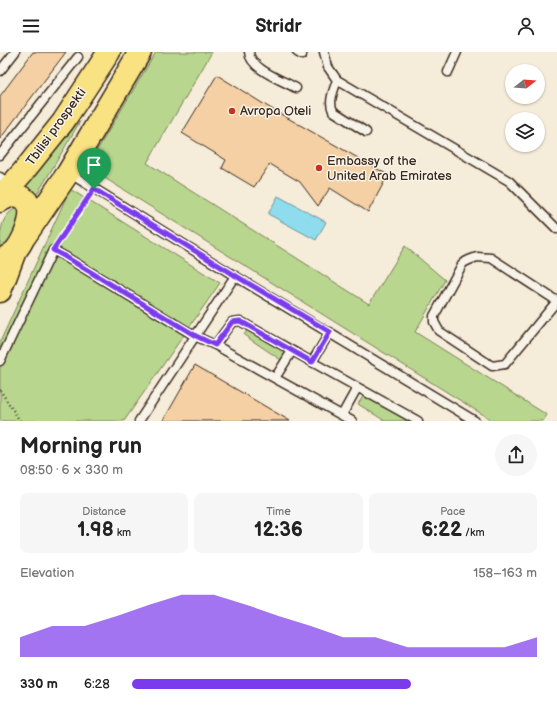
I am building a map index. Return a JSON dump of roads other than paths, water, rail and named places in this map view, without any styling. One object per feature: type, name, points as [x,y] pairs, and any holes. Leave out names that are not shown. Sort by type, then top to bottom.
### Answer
[{"type":"main road","name":"Tbilisi prospekti","points":[[3,190],[63,122],[108,52]]},
{"type":"main road","points":[[13,249],[68,172],[140,52]]},
{"type":"main road","points":[[0,291],[13,249],[30,212],[29,204],[24,198],[3,190]]},
{"type":"lane","points":[[0,71],[16,52]]},
{"type":"lane","points":[[249,52],[249,57],[256,67],[296,88]]},
{"type":"lane","points":[[324,52],[328,66],[337,80],[509,181],[557,229]]},
{"type":"lane","points":[[448,72],[457,52]]},
{"type":"lane","points":[[0,155],[78,58]]},
{"type":"lane","points":[[337,80],[330,101],[333,111],[366,132]]},
{"type":"lane","points":[[68,172],[475,421]]},
{"type":"lane","points":[[0,361],[53,250],[196,336],[352,421]]},
{"type":"lane","points":[[477,257],[491,258],[557,301],[505,364],[498,366],[492,366],[439,331],[434,322],[434,316],[463,263],[477,257]]},
{"type":"lane","points":[[139,421],[236,276]]},
{"type":"lane","points":[[215,345],[232,322],[240,321],[418,421]]},
{"type":"lane","points":[[312,362],[330,332]]},
{"type":"lane","points":[[275,378],[292,351]]},
{"type":"lane","points":[[342,415],[357,388]]},
{"type":"water","points":[[278,196],[326,222],[316,240],[268,214]]},
{"type":"place","name":"Avropa Oteli","points":[[232,111]]},
{"type":"place","name":"Embassy of the United Arab Emirates","points":[[319,168]]}]
